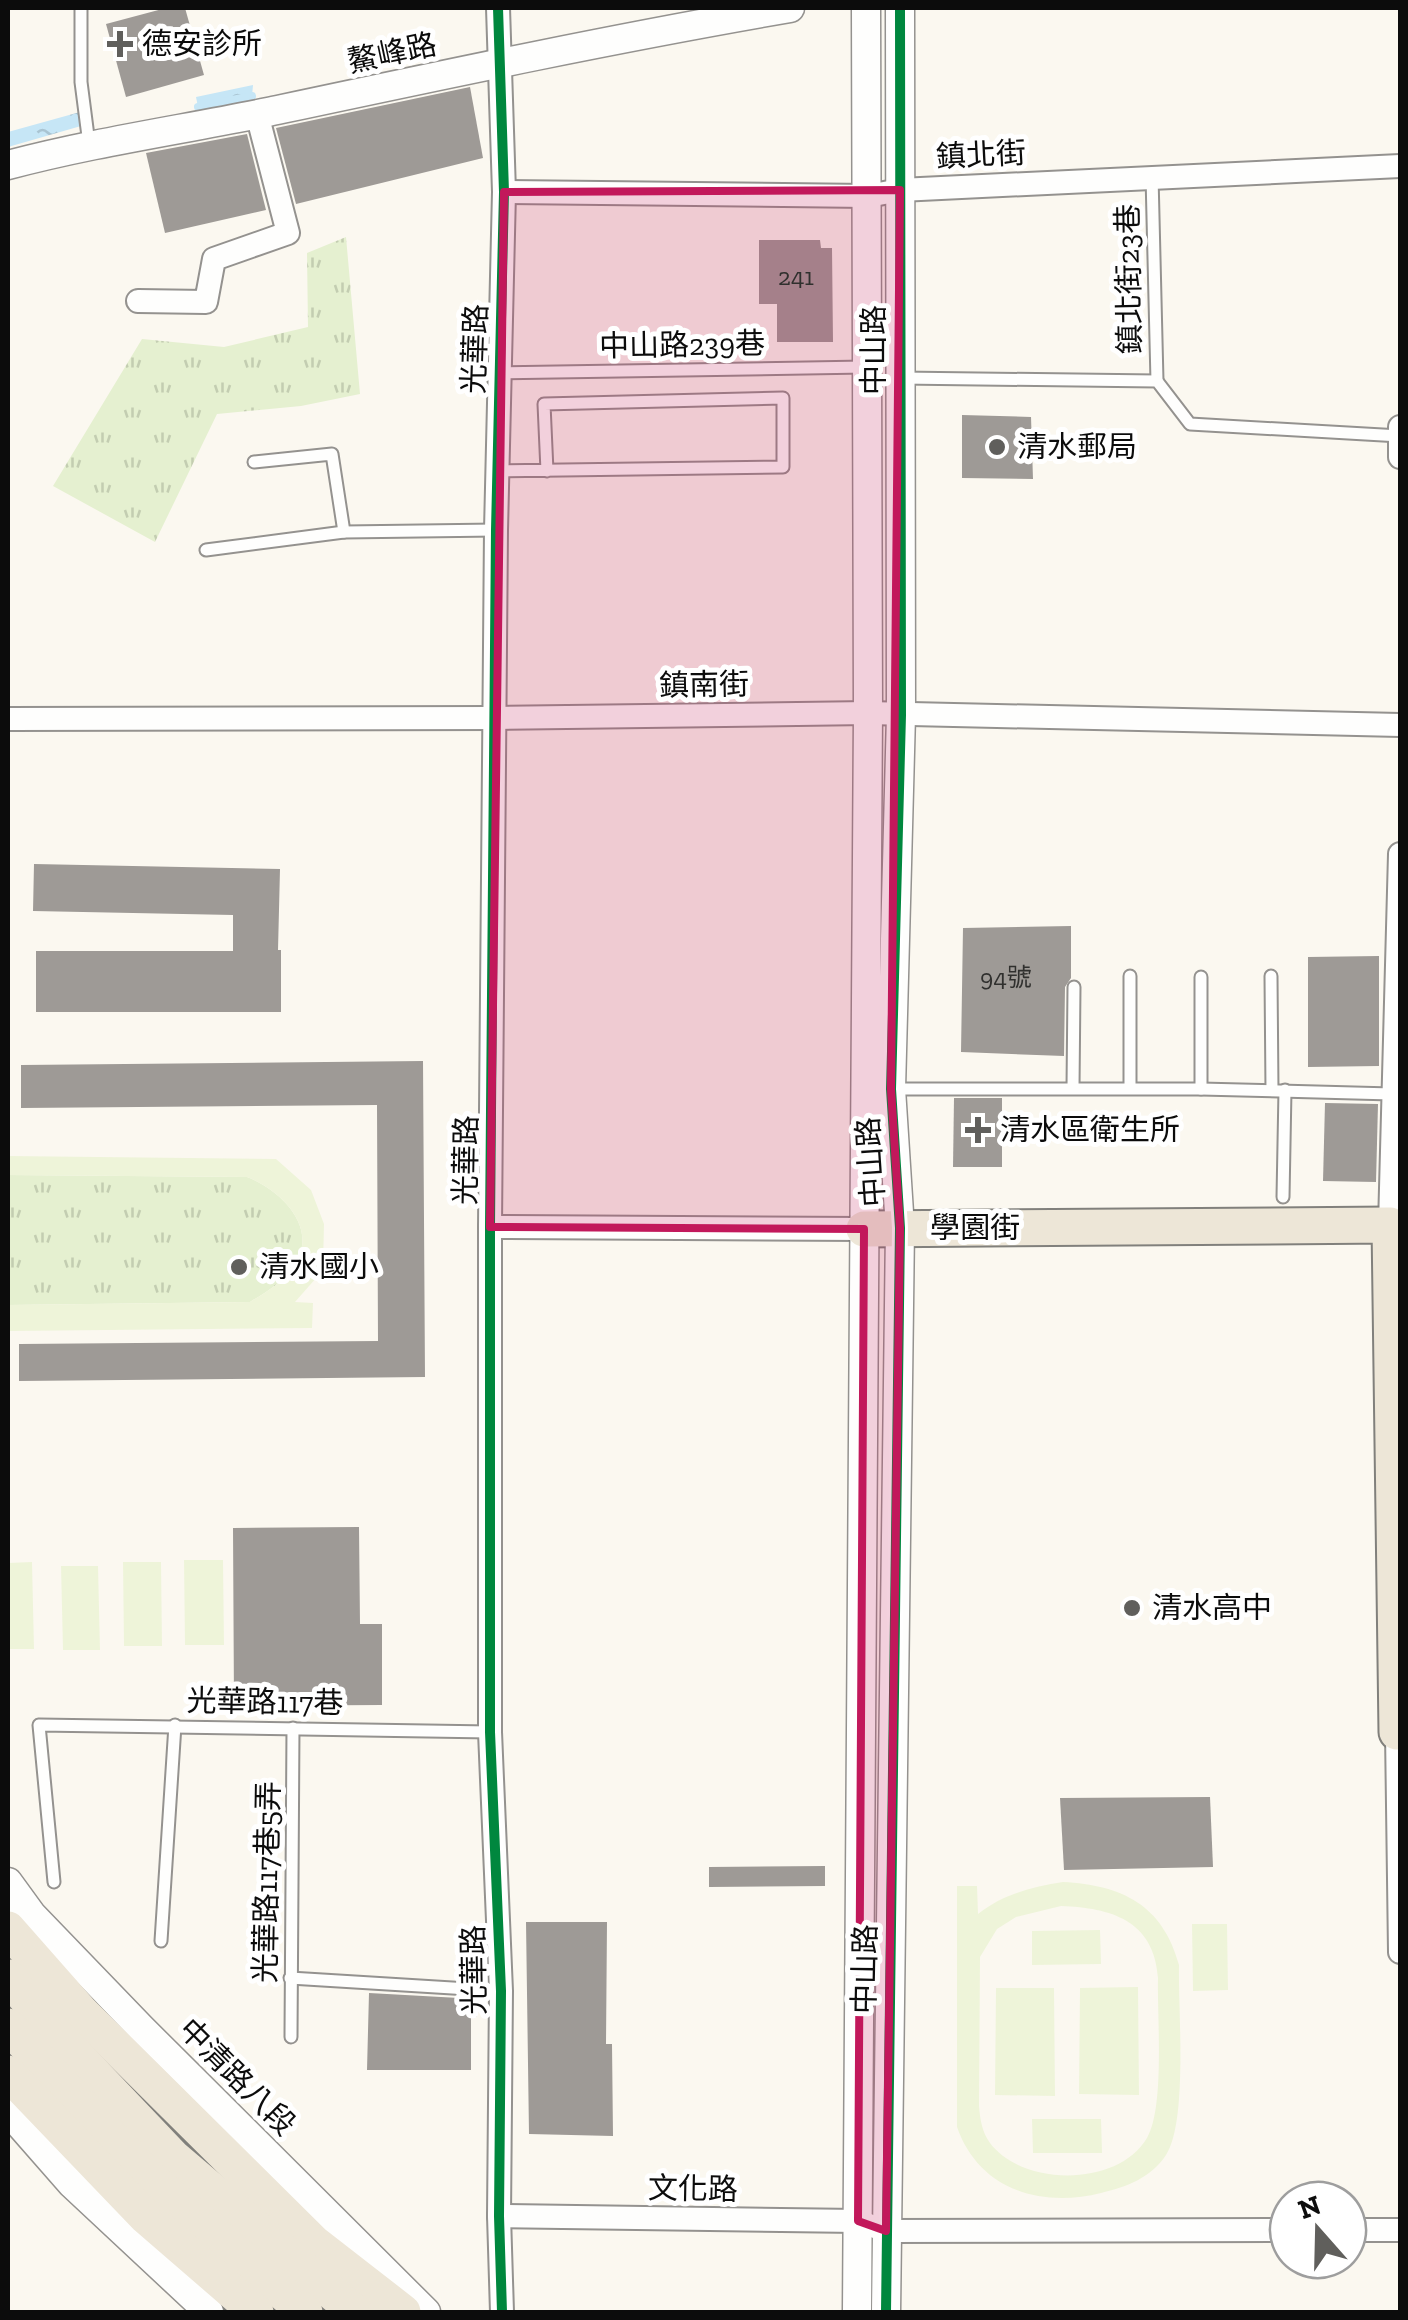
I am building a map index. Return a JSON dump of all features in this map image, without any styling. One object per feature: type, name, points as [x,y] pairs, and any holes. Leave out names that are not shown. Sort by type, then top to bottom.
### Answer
[{"type":"main road","name":"學園街","points":[[864,1229],[1395,1224]]},
{"type":"main road","points":[[1395,1224],[1399,1732]]},
{"type":"main road","points":[[20,1932],[82,2013],[313,2242],[403,2312]]},
{"type":"main road","points":[[8,1977],[172,2157],[355,2312]]},
{"type":"main road","points":[[8,2026],[148,2176],[304,2312]]},
{"type":"main road","points":[[8,2073],[146,2216],[256,2312]]},
{"type":"street","name":"光華路","points":[[498,8],[504,192],[496,471],[490,1732],[501,1991],[498,2216],[502,2312]]},
{"type":"street","name":"鰲峰路","points":[[8,165],[89,144],[790,8]]},
{"type":"street","name":"中山路","points":[[857,2312],[868,712],[866,8]]},
{"type":"street","name":"中山路","points":[[886,2312],[900,1228],[891,1089],[901,716],[900,8]]},
{"type":"street","points":[[138,301],[206,302],[214,260],[288,233],[257,114]]},
{"type":"street","name":"鎮北街","points":[[504,192],[868,196],[900,190],[1400,166]]},
{"type":"street","points":[[1400,427],[1400,457]]},
{"type":"street","name":"鎮南街","points":[[8,719],[868,712],[901,716],[1400,726]]},
{"type":"street","points":[[1395,1224],[1392,1094],[1400,854]]},
{"type":"street","name":"學園街","points":[[490,1226],[864,1229]]},
{"type":"street","points":[[1399,1732],[1400,1952]]},
{"type":"street","name":"中清路八段","points":[[8,1882],[32,1915],[141,2028],[426,2312]]},
{"type":"street","points":[[8,2111],[72,2184],[208,2312]]},
{"type":"street","name":"文化路","points":[[498,2216],[858,2222],[886,2231],[1268,2230]]},
{"type":"street","points":[[1368,2230],[1400,2230]]},
{"type":"lane","points":[[80,8],[81,82],[89,144]]},
{"type":"lane","name":"鎮北街23巷","points":[[1152,176],[1156,381]]},
{"type":"lane","name":"中山路239巷","points":[[500,373],[866,367]]},
{"type":"lane","points":[[899,378],[1156,381],[1190,424],[1400,436]]},
{"type":"lane","points":[[496,471],[783,467],[783,398],[544,404],[547,470]]},
{"type":"lane","points":[[254,462],[332,454],[344,532]]},
{"type":"lane","points":[[206,550],[344,532],[496,530]]},
{"type":"lane","points":[[1130,976],[1130,1088]]},
{"type":"lane","points":[[1271,976],[1283,1197]]},
{"type":"lane","points":[[1201,977],[1201,1089]]},
{"type":"lane","points":[[1073,1088],[1074,987]]},
{"type":"lane","points":[[891,1089],[1130,1088],[1392,1094]]},
{"type":"lane","name":"光華路117巷","points":[[54,1882],[39,1725],[490,1732]]},
{"type":"lane","points":[[162,1941],[174,1726]]},
{"type":"lane","name":"光華路117巷5弄","points":[[290,2037],[294,1728]]},
{"type":"lane","points":[[8,1907],[20,1932]]},
{"type":"lane","points":[[58,1964],[95,2007],[324,2237],[405,2300],[414,2312]]},
{"type":"lane","points":[[290,1978],[501,1991]]},
{"type":"lane","points":[[8,2084],[139,2224],[238,2312]]},
{"type":"highlighted area","points":[[900,190],[891,1089],[900,1228],[886,2231],[858,2221],[864,1229],[490,1227],[504,192]]},
{"type":"green space","points":[[346,237],[360,394],[301,406],[217,414],[155,542],[53,486],[142,339],[224,347],[308,327],[307,253]]},
{"type":"green space","points":[[8,1156],[276,1159],[311,1190],[324,1224],[323,1265],[295,1302],[313,1303],[312,1328],[8,1331],[8,1305],[250,1302],[293,1268],[302,1247],[302,1234],[282,1199],[247,1177],[8,1175]]},
{"type":"green space","points":[[8,1175],[247,1177],[271,1190],[291,1210],[302,1234],[302,1247],[288,1274],[250,1302],[8,1305]]},
{"type":"green space","points":[[184,1560],[223,1560],[224,1645],[185,1645]]},
{"type":"green space","points":[[32,1562],[34,1649],[8,1649],[8,1563]]},
{"type":"green space","points":[[123,1562],[161,1562],[162,1646],[124,1646]]},
{"type":"green space","points":[[61,1566],[98,1566],[100,1650],[63,1650]]},
{"type":"green space","points":[[1063,1882],[1104,1888],[1137,1902],[1151,1913],[1172,1944],[1179,1965],[1180,2092],[1173,2139],[1153,2170],[1110,2191],[1056,2198],[1015,2189],[996,2180],[967,2149],[957,2127],[957,1886],[977,1886],[978,1914],[1008,1896]],"holes":[[[1061,1906],[1097,1910],[1127,1921],[1148,1943],[1158,1978],[1158,2084],[1153,2124],[1147,2138],[1115,2166],[1070,2175],[1024,2168],[1005,2157],[983,2130],[979,2106],[980,1957],[997,1929],[1016,1917]]]},
{"type":"green space","points":[[1192,1924],[1227,1924],[1228,1990],[1193,1991]]},
{"type":"green space","points":[[1100,1930],[1101,1964],[1032,1965],[1032,1931]]},
{"type":"green space","points":[[1138,1987],[1139,2095],[1079,2094],[1080,1988]]},
{"type":"green space","points":[[996,1988],[1054,1988],[1055,2096],[995,2095]]},
{"type":"green space","points":[[1032,2119],[1101,2119],[1102,2153],[1033,2153]]},
{"type":"water","points":[[253,85],[252,96],[198,107],[196,97]]},
{"type":"water","points":[[80,112],[81,126],[8,147],[8,132]]},
{"type":"building","points":[[166,8],[185,8],[204,75],[126,97],[106,24]]},
{"type":"building","points":[[470,87],[483,158],[296,204],[276,128]]},
{"type":"building","points":[[247,134],[266,210],[165,233],[146,153]]},
{"type":"building","points":[[759,240],[820,240],[821,248],[832,248],[833,342],[777,342],[777,304],[759,304]]},
{"type":"building","name":"清水郵局","points":[[962,415],[1031,417],[1033,479],[962,478]]},
{"type":"building","points":[[34,864],[280,869],[281,1012],[36,1012],[36,951],[233,951],[233,915],[33,911]]},
{"type":"building","points":[[1071,926],[1064,1056],[961,1052],[963,928]]},
{"type":"building","points":[[1379,956],[1379,1066],[1308,1067],[1308,957]]},
{"type":"building","points":[[423,1061],[425,1377],[19,1381],[19,1344],[378,1341],[377,1105],[21,1108],[21,1065]]},
{"type":"building","name":"清水區衛生所","points":[[954,1098],[1002,1098],[1002,1167],[953,1167]]},
{"type":"building","points":[[1325,1103],[1378,1104],[1376,1182],[1323,1181]]},
{"type":"building","points":[[359,1527],[360,1624],[382,1624],[382,1705],[234,1706],[233,1528]]},
{"type":"building","points":[[1210,1797],[1213,1867],[1064,1870],[1060,1798]]},
{"type":"building","points":[[825,1866],[825,1886],[709,1887],[709,1867]]},
{"type":"building","points":[[526,1922],[607,1922],[606,2044],[612,2044],[613,2136],[529,2134]]},
{"type":"building","points":[[369,1993],[477,1999],[477,2017],[471,2016],[471,2070],[367,2070]]},
{"type":"waterway","points":[[198,107],[252,96]]},
{"type":"cycle path","points":[[498,8],[504,192],[496,530],[490,1732],[501,1991],[502,2312]]},
{"type":"cycle path","points":[[886,2312],[900,1228],[891,1089],[901,715],[900,8]]},
{"type":"place","name":"德安診所","points":[[120,44]]},
{"type":"place","name":"清水郵局","points":[[997,447]]},
{"type":"place","name":"清水區衛生所","points":[[978,1130]]},
{"type":"place","name":"清水國小","points":[[239,1267]]},
{"type":"place","name":"清水高中","points":[[1132,1608]]}]
